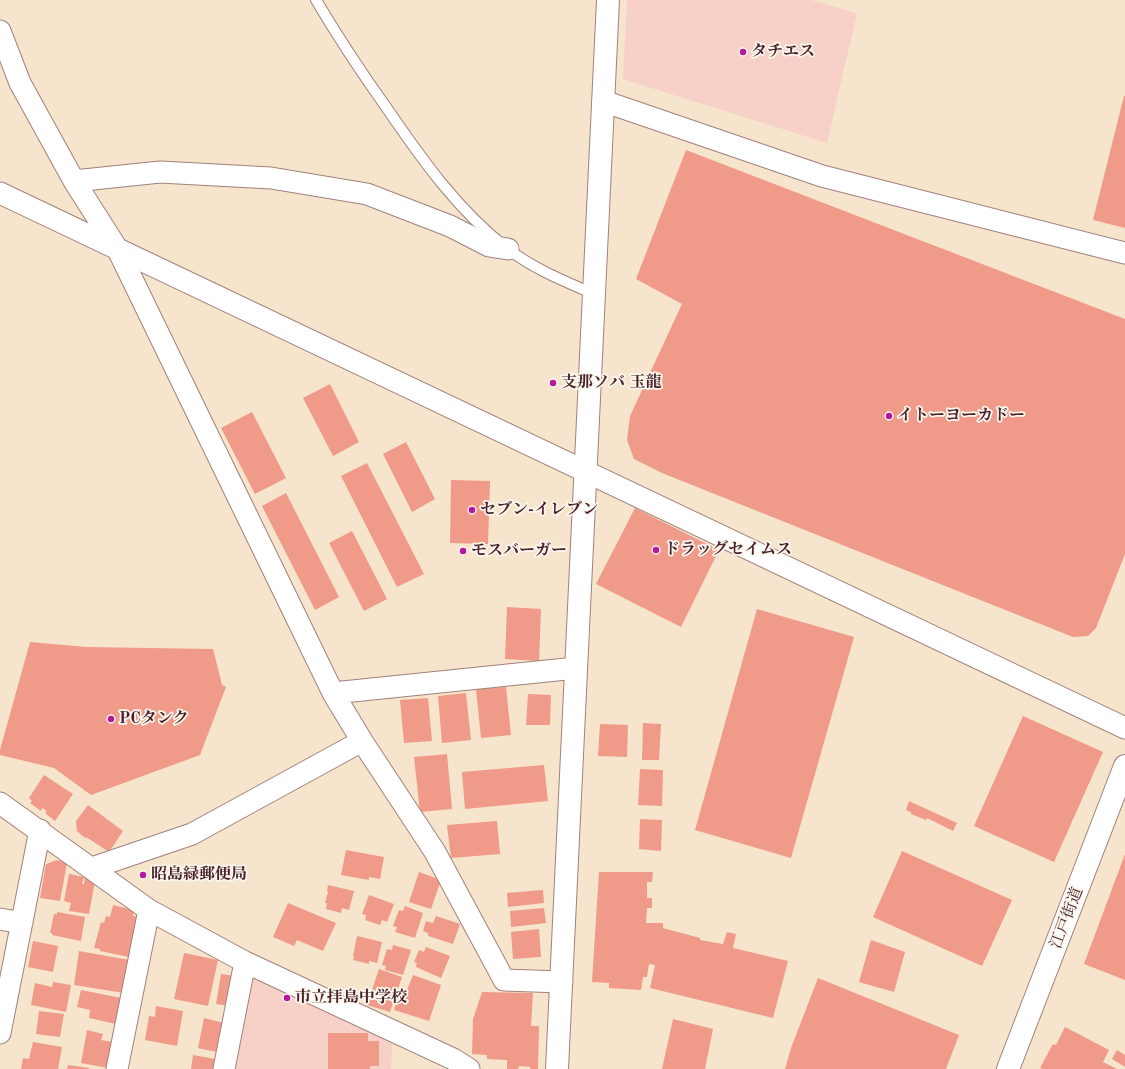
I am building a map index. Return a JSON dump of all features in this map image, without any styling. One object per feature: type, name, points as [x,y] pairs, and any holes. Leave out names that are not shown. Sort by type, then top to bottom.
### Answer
[{"type":"street","points":[[557,1069],[608,0]]},
{"type":"street","points":[[0,31],[20,82],[74,181],[118,250],[333,693],[362,741],[435,852],[504,980],[562,982]]},
{"type":"street","points":[[603,101],[822,176],[1125,253]]},
{"type":"street","points":[[74,181],[160,172],[271,178],[367,194],[450,226],[489,246],[508,249]]},
{"type":"street","points":[[0,193],[1125,728]]},
{"type":"street","points":[[333,693],[576,668]]},
{"type":"street","points":[[92,868],[192,834],[362,741]]},
{"type":"street","name":"江戸街道","points":[[1008,1069],[1125,766]]},
{"type":"street","points":[[0,802],[149,910],[244,962],[453,1059],[469,1069]]},
{"type":"street","points":[[0,1033],[40,830]]},
{"type":"street","points":[[117,1069],[149,910]]},
{"type":"street","points":[[0,919],[22,923]]},
{"type":"street","points":[[224,1069],[244,962]]},
{"type":"lane","points":[[316,0],[338,38],[422,160],[472,218],[508,249],[540,270],[594,294]]},
{"type":"shaded area","points":[[627,0],[811,0],[857,13],[827,143],[623,79]]},
{"type":"shaded area","name":"市立拝島中学校","points":[[255,966],[393,1029],[391,1069],[236,1069]]},
{"type":"building","points":[[1125,96],[1125,228],[1093,220]]},
{"type":"building","points":[[686,150],[1125,319],[1125,554],[1096,628],[1088,636],[1073,637],[662,473],[634,459],[627,440],[630,416],[682,304],[636,279]]},
{"type":"building","points":[[330,384],[359,442],[333,456],[303,398]]},
{"type":"building","points":[[252,412],[286,478],[255,494],[221,428]]},
{"type":"building","points":[[406,442],[435,499],[412,512],[383,454]]},
{"type":"building","points":[[367,463],[424,574],[397,587],[341,476]]},
{"type":"building","points":[[451,480],[490,481],[488,544],[450,543]]},
{"type":"building","points":[[286,493],[339,597],[315,610],[262,506]]},
{"type":"building","points":[[635,508],[719,550],[681,627],[596,584]]},
{"type":"building","points":[[352,531],[387,599],[364,611],[329,543]]},
{"type":"building","points":[[507,607],[541,609],[539,661],[505,659]]},
{"type":"building","points":[[757,609],[854,637],[791,858],[695,830]]},
{"type":"building","name":"PCタンク","points":[[30,642],[86,647],[213,649],[222,685],[226,687],[200,755],[91,795],[54,768],[0,755],[0,750]]},
{"type":"building","points":[[506,687],[511,735],[481,738],[476,689]]},
{"type":"building","points":[[466,693],[471,740],[442,743],[438,696]]},
{"type":"building","points":[[528,694],[551,695],[550,725],[526,725]]},
{"type":"building","points":[[428,698],[432,741],[404,743],[400,700]]},
{"type":"building","points":[[1023,716],[1103,752],[1054,862],[974,826]]},
{"type":"building","points":[[643,723],[661,724],[659,760],[642,760]]},
{"type":"building","points":[[600,724],[628,725],[627,757],[598,756]]},
{"type":"building","points":[[447,754],[452,809],[420,812],[414,757]]},
{"type":"building","points":[[544,765],[548,801],[465,809],[462,772]]},
{"type":"building","points":[[640,769],[663,770],[662,806],[638,805]]},
{"type":"building","points":[[44,775],[73,794],[55,821],[45,813],[47,811],[42,808],[41,811],[30,803],[32,801],[29,798]]},
{"type":"building","points":[[909,801],[957,823],[953,831],[927,818],[926,820],[911,814],[911,812],[906,810]]},
{"type":"building","points":[[88,805],[123,831],[109,852],[86,837],[85,838],[77,831],[76,821]]},
{"type":"building","points":[[640,819],[662,820],[661,851],[639,849]]},
{"type":"building","points":[[497,821],[500,854],[451,858],[447,825]]},
{"type":"building","points":[[346,850],[384,857],[380,879],[369,877],[369,880],[341,875]]},
{"type":"building","points":[[902,851],[1012,900],[982,966],[873,917]]},
{"type":"building","points":[[1125,854],[1125,980],[1084,964]]},
{"type":"building","points":[[57,860],[67,863],[60,901],[40,898],[46,864]]},
{"type":"building","points":[[419,872],[441,880],[431,909],[409,902]]},
{"type":"building","points":[[599,872],[653,872],[652,882],[647,882],[647,898],[652,898],[652,908],[647,908],[646,923],[663,923],[663,928],[700,938],[700,940],[723,944],[727,932],[736,934],[733,948],[788,961],[773,1018],[650,988],[655,965],[649,964],[647,977],[643,977],[641,990],[609,988],[609,983],[592,982]]},
{"type":"building","points":[[69,874],[84,877],[82,884],[84,884],[85,877],[95,881],[89,914],[69,911],[71,903],[64,901]]},
{"type":"building","points":[[328,885],[354,891],[349,910],[342,908],[341,913],[326,909],[327,903],[325,903]]},
{"type":"building","points":[[543,890],[544,903],[508,907],[507,893]]},
{"type":"building","points":[[369,895],[394,904],[387,922],[382,920],[380,925],[365,920],[366,915],[362,914]]},
{"type":"building","points":[[288,903],[336,923],[323,951],[297,940],[294,946],[273,937]]},
{"type":"building","points":[[113,905],[134,910],[133,916],[138,917],[129,957],[100,951],[100,949],[94,948],[101,922],[104,923],[106,916],[110,917]]},
{"type":"building","points":[[405,906],[423,913],[415,938],[395,932],[397,927],[393,926],[399,910],[403,911]]},
{"type":"building","points":[[544,908],[546,923],[511,927],[510,911]]},
{"type":"building","points":[[57,912],[85,917],[81,941],[52,935],[52,933],[50,933],[54,914],[57,914]]},
{"type":"building","points":[[436,916],[460,924],[453,944],[428,936],[428,933],[423,931],[426,921],[433,923]]},
{"type":"building","points":[[539,929],[541,957],[513,959],[511,932]]},
{"type":"building","points":[[357,936],[382,942],[377,963],[369,961],[369,964],[353,960]]},
{"type":"building","points":[[871,940],[905,952],[894,992],[859,982]]},
{"type":"building","points":[[33,941],[58,946],[53,972],[28,967]]},
{"type":"building","points":[[393,945],[411,950],[403,975],[385,970],[386,966],[382,965],[387,949],[392,950]]},
{"type":"building","points":[[426,947],[450,956],[441,978],[416,967],[417,963],[414,962],[419,950],[424,952]]},
{"type":"building","points":[[79,951],[129,960],[124,993],[74,985]]},
{"type":"building","points":[[184,953],[218,960],[208,1006],[174,999]]},
{"type":"building","points":[[379,969],[402,977],[390,1012],[367,1005]]},
{"type":"building","points":[[221,974],[235,976],[231,1006],[216,1004]]},
{"type":"building","points":[[413,975],[441,985],[429,1021],[394,1010],[402,988],[407,990]]},
{"type":"building","points":[[818,978],[959,1035],[946,1069],[785,1069],[791,1048]]},
{"type":"building","points":[[53,982],[71,985],[66,1012],[31,1005],[35,983],[52,987]]},
{"type":"building","points":[[81,990],[121,998],[116,1024],[89,1018],[90,1010],[77,1007]]},
{"type":"building","points":[[482,992],[533,993],[531,1026],[539,1026],[538,1069],[530,1069],[530,1067],[519,1066],[518,1069],[507,1069],[507,1060],[487,1059],[487,1055],[472,1054],[473,1019]]},
{"type":"building","points":[[156,1006],[183,1011],[177,1046],[145,1040],[149,1016],[155,1017]]},
{"type":"building","points":[[39,1011],[64,1014],[60,1037],[36,1034]]},
{"type":"building","points":[[204,1018],[228,1024],[221,1053],[198,1048]]},
{"type":"building","points":[[673,1019],[713,1029],[705,1069],[662,1069]]},
{"type":"building","points":[[1065,1027],[1109,1050],[1103,1062],[1117,1069],[1040,1068],[1053,1044],[1056,1045]]},
{"type":"building","points":[[87,1030],[103,1034],[101,1040],[113,1042],[108,1068],[81,1063]]},
{"type":"building","points":[[328,1033],[368,1033],[368,1041],[379,1041],[379,1066],[370,1066],[370,1069],[328,1069]]},
{"type":"building","points":[[33,1042],[62,1047],[58,1069],[21,1069],[23,1058],[29,1059]]},
{"type":"building","points":[[1117,1050],[1125,1055],[1125,1067],[1112,1059]]},
{"type":"building","points":[[193,1055],[215,1059],[214,1062],[220,1063],[219,1069],[191,1069]]},
{"type":"building","points":[[68,1065],[89,1068],[89,1069],[67,1069]]},
{"type":"place","name":"タチエス","points":[[743,52]]},
{"type":"place","name":"支那ソバ 玉龍","points":[[553,383]]},
{"type":"place","name":"イトーヨーカドー","points":[[889,416]]},
{"type":"place","name":"セブン-イレブン","points":[[472,510]]},
{"type":"place","name":"ドラッグセイムス","points":[[656,550]]},
{"type":"place","name":"モスバーガー","points":[[463,551]]},
{"type":"place","name":"PCタンク","points":[[111,719]]},
{"type":"place","name":"昭島緑郵便局","points":[[143,875]]},
{"type":"place","name":"市立拝島中学校","points":[[287,998]]}]
